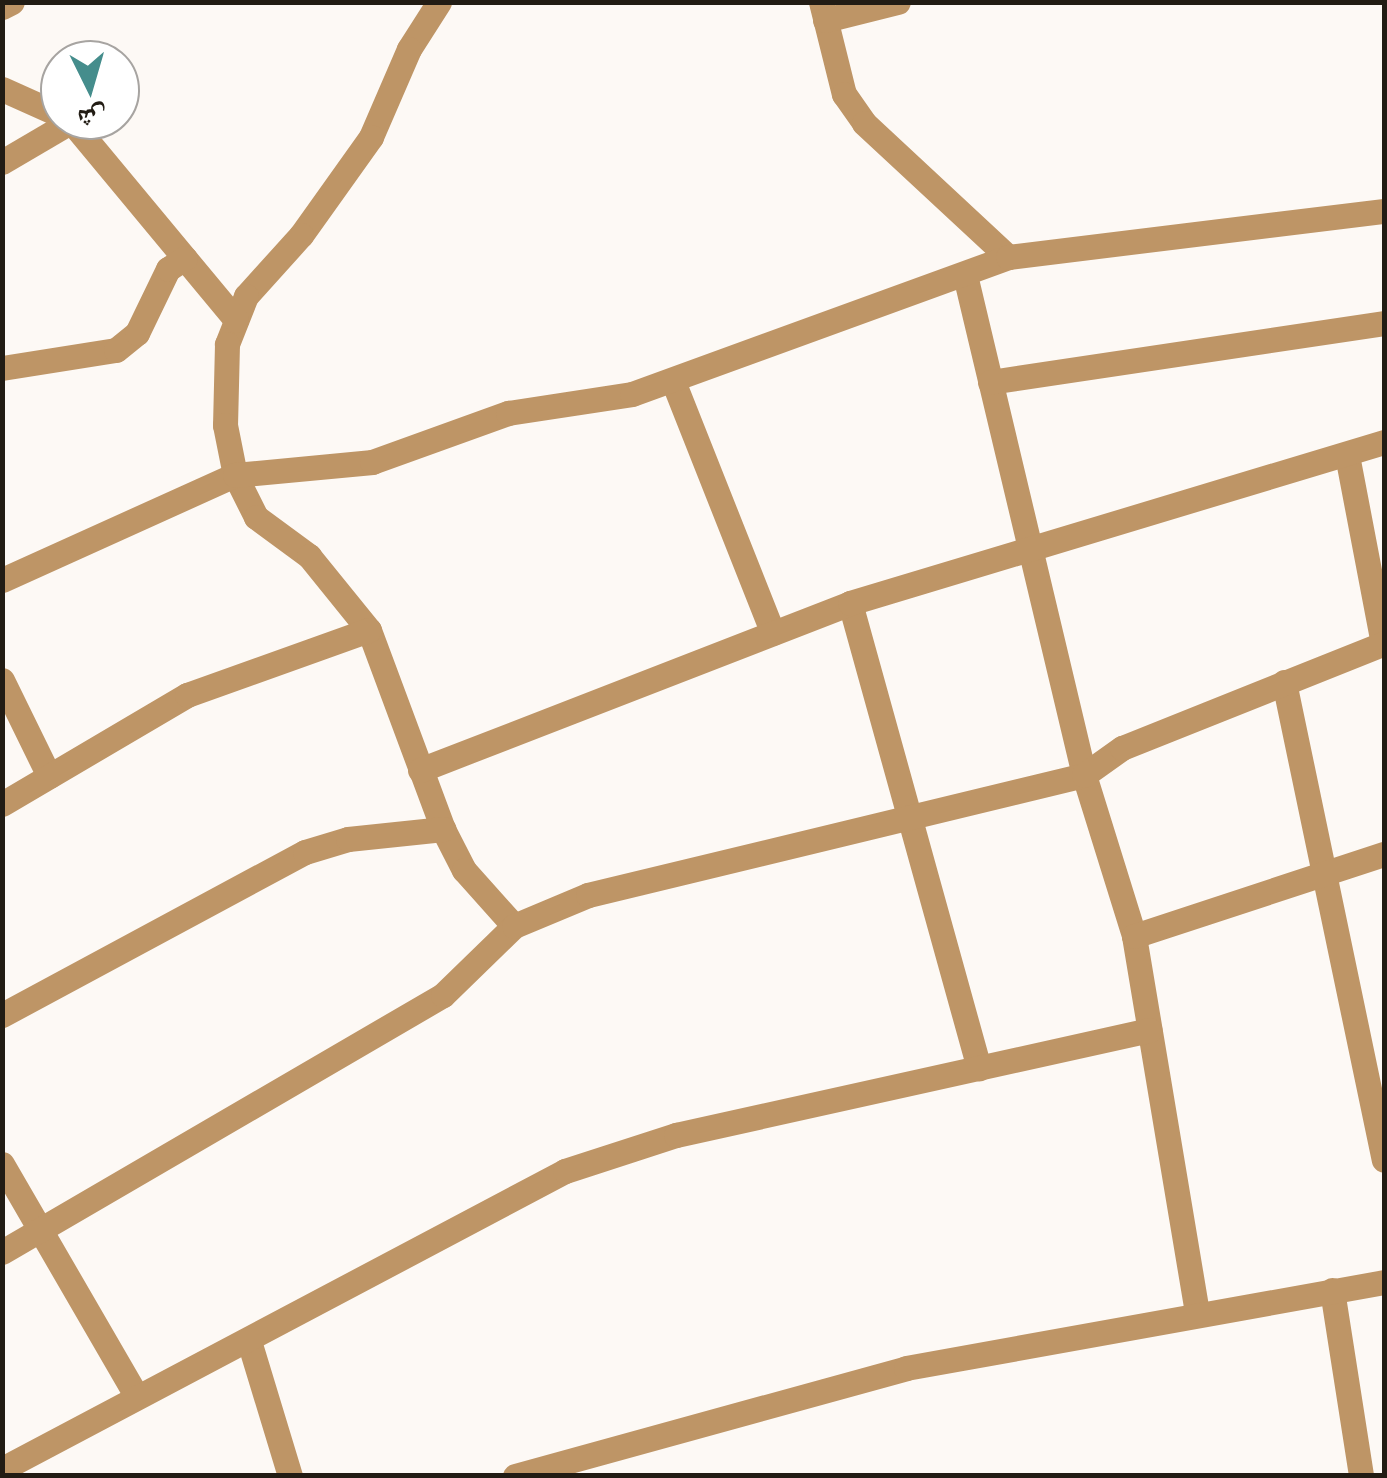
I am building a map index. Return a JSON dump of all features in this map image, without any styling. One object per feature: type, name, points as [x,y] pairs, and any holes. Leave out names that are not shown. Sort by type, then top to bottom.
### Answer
[{"type":"street","points":[[2,7],[12,2]]},
{"type":"street","points":[[438,2],[409,49],[371,138],[302,235],[246,296],[227,344],[226,424],[235,475],[256,518],[309,556],[368,630],[443,829],[464,870],[514,926]]},
{"type":"street","points":[[898,2],[823,11],[844,94],[864,123],[1008,257]]},
{"type":"street","points":[[2,88],[40,106]]},
{"type":"street","points":[[2,162],[40,139]]},
{"type":"street","points":[[88,140],[236,320]]},
{"type":"street","points":[[2,580],[235,475],[372,462],[508,413],[673,381],[1008,257],[1384,211]]},
{"type":"street","points":[[2,368],[116,350],[137,332],[162,277],[185,258]]},
{"type":"street","points":[[965,275],[1084,775],[1134,936],[1197,1314]]},
{"type":"street","points":[[990,382],[1384,323]]},
{"type":"street","points":[[673,381],[774,632]]},
{"type":"street","points":[[420,770],[850,603],[1384,442]]},
{"type":"street","points":[[2,1252],[443,996],[514,926],[588,895],[912,820],[1084,775],[1122,748],[1384,644],[1347,454]]},
{"type":"street","points":[[850,603],[980,1068]]},
{"type":"street","points":[[2,804],[187,695],[368,630]]},
{"type":"street","points":[[2,680],[49,776]]},
{"type":"street","points":[[1284,682],[1384,1160]]},
{"type":"street","points":[[2,1014],[305,852],[348,839],[443,829]]},
{"type":"street","points":[[1134,936],[1384,854]]},
{"type":"street","points":[[2,1469],[566,1171],[617,1151],[1150,1030]]},
{"type":"street","points":[[2,1164],[137,1397]]},
{"type":"street","points":[[515,1476],[888,1372],[1384,1282]]},
{"type":"street","points":[[1332,1290],[1361,1476]]},
{"type":"street","points":[[248,1340],[290,1476]]}]
